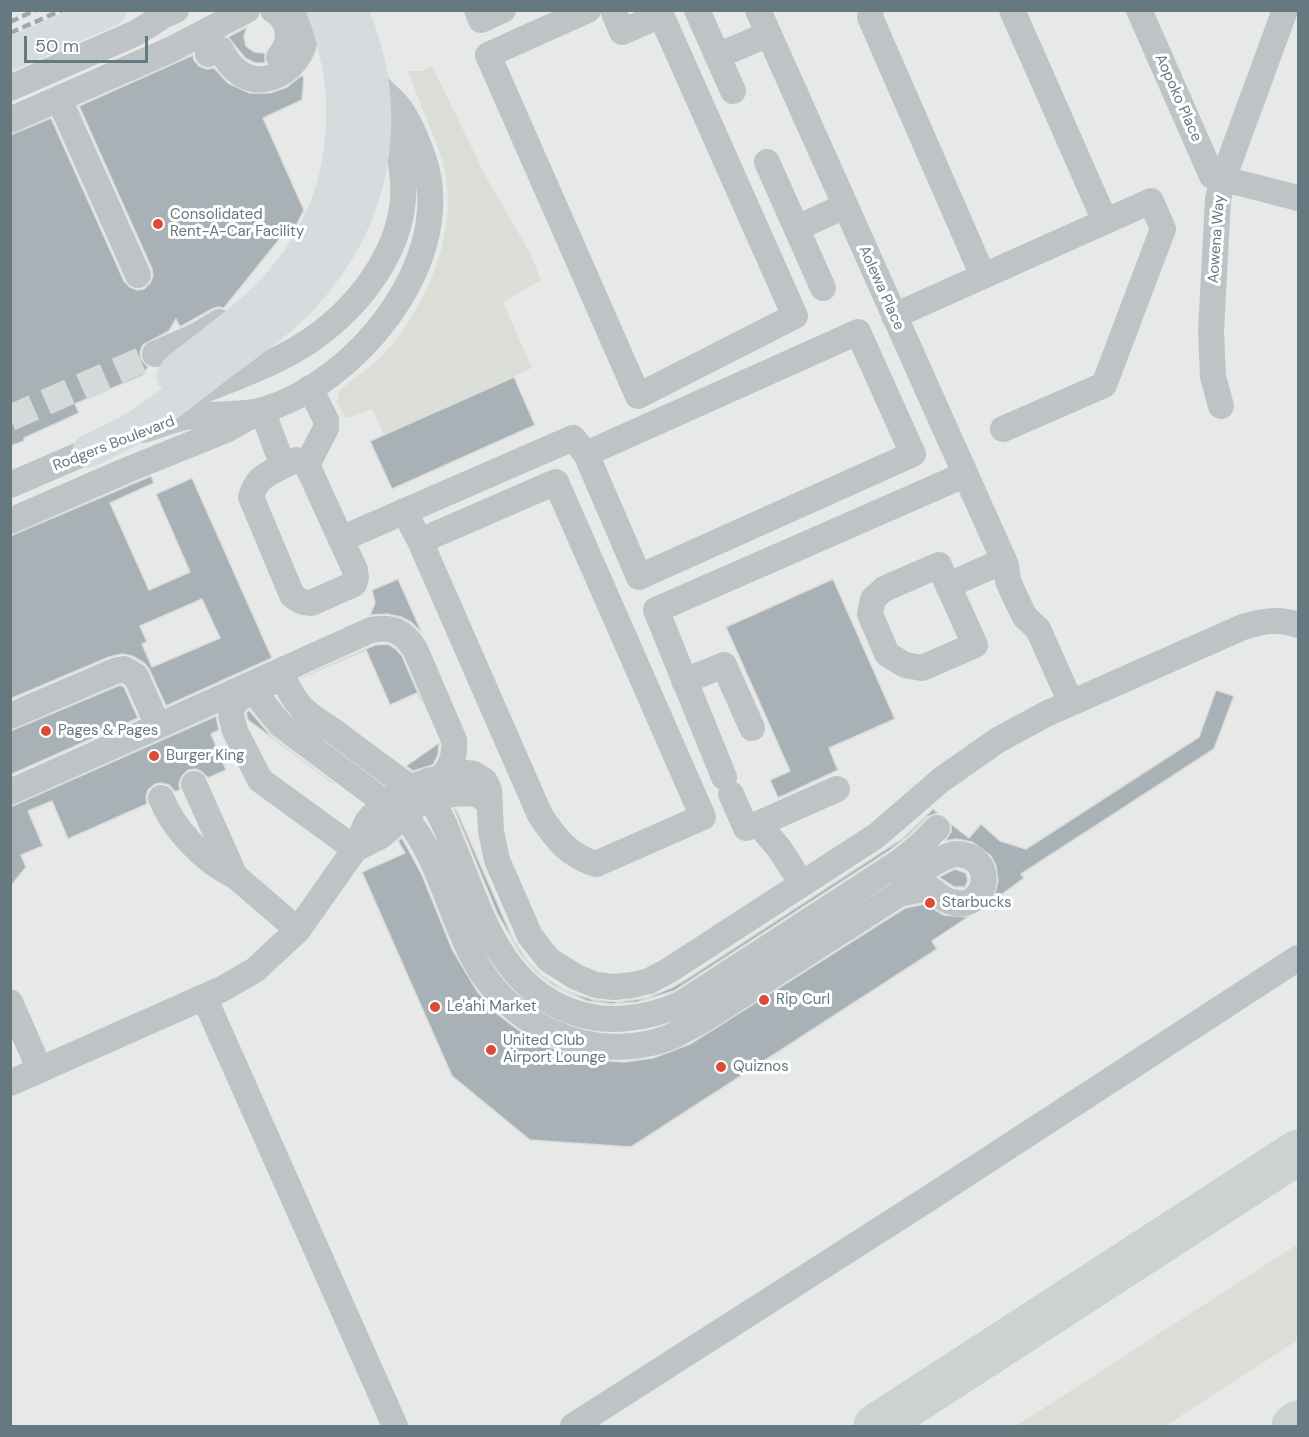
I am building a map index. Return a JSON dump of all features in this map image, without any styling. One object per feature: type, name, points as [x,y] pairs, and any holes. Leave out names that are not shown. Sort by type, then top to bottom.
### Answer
[{"type":"highway","points":[[10,54],[110,10]]},
{"type":"highway","points":[[157,411],[164,390],[177,370],[265,298],[288,274],[318,225],[339,166],[343,97],[332,32],[323,10]]},
{"type":"highway","points":[[89,450],[140,424],[271,327],[302,298],[329,266],[353,223],[363,196],[375,136],[370,69],[351,10]]},
{"type":"street","points":[[136,33],[176,10]]},
{"type":"street","points":[[243,13],[234,24],[232,43],[244,59],[263,64],[280,56],[289,38],[288,28],[283,19],[273,10]]},
{"type":"street","points":[[208,54],[220,49],[227,61],[238,72],[254,78],[270,78],[289,69],[304,47],[306,34],[304,18],[298,10]]},
{"type":"street","name":"Rodgers Boulevard","points":[[10,485],[89,450],[185,417],[261,410],[310,388],[338,369],[380,326],[413,275],[422,253],[427,233],[430,187],[420,150],[399,106],[372,80],[341,10]]},
{"type":"street","points":[[477,10],[481,20],[503,10]]},
{"type":"street","points":[[588,10],[488,55],[638,396],[795,316],[662,15],[622,32],[613,10]]},
{"type":"street","points":[[697,10],[732,91]]},
{"type":"street","name":"Aolewa Place","points":[[758,10],[1004,563]]},
{"type":"street","points":[[871,10],[870,18],[983,276]]},
{"type":"street","points":[[1012,10],[1105,221]]},
{"type":"street","name":"Aopoko Place","points":[[1139,10],[1212,176],[1223,179]]},
{"type":"street","name":"Aowena Way","points":[[1221,406],[1213,377],[1211,331],[1217,214],[1223,179],[1285,10]]},
{"type":"street","points":[[10,88],[136,33],[182,18],[194,16],[212,19],[243,13]]},
{"type":"street","points":[[10,120],[170,50],[243,13]]},
{"type":"street","points":[[717,56],[769,34]]},
{"type":"street","points":[[10,477],[285,355],[316,335],[352,303],[377,272],[391,247],[400,220],[403,194],[402,171],[396,145],[372,80]]},
{"type":"street","points":[[156,354],[213,327],[244,302],[326,212],[356,156],[372,80]]},
{"type":"street","points":[[59,99],[138,275]]},
{"type":"street","points":[[767,162],[823,288]]},
{"type":"street","points":[[1223,179],[1299,198]]},
{"type":"street","points":[[894,316],[1151,201],[1163,229],[1104,385],[1003,429]]},
{"type":"street","points":[[797,228],[845,207]]},
{"type":"street","points":[[341,539],[573,438],[585,454],[639,577],[913,454],[858,332],[585,454]]},
{"type":"street","points":[[10,521],[226,430],[261,410],[295,465],[341,539],[355,570],[354,584],[311,603],[297,600],[292,595],[251,497],[255,484],[263,476],[295,465],[326,428],[326,420],[310,388]]},
{"type":"street","points":[[10,515],[104,473],[144,452],[149,448],[153,439],[157,411]]},
{"type":"street","points":[[621,630],[662,608],[964,476]]},
{"type":"street","points":[[404,511],[420,541],[540,815],[562,846],[574,855],[596,864],[703,817],[556,482],[420,541]]},
{"type":"street","points":[[949,585],[1004,563],[1019,574],[1029,588],[1039,611],[1038,629],[1071,703]]},
{"type":"street","points":[[653,570],[684,681],[746,828],[837,789]]},
{"type":"street","points":[[10,1083],[233,984],[255,970],[298,930],[355,849],[366,822],[390,800],[407,789],[428,781],[466,773],[474,774],[485,781],[489,790],[493,850],[530,936],[540,950],[560,969],[596,985],[614,987],[633,985],[649,981],[668,971],[882,832],[941,780],[998,740],[1031,721],[1244,627],[1274,620],[1299,625]]},
{"type":"street","points":[[10,792],[371,630],[384,627],[400,632],[408,638],[415,649],[454,740],[452,763],[427,795]]},
{"type":"street","points":[[684,681],[724,664],[752,728]]},
{"type":"street","points":[[10,716],[115,670],[124,669],[136,676],[158,726]]},
{"type":"street","points":[[355,849],[260,780],[232,722],[231,709],[237,700],[283,677],[301,706],[405,783],[427,795],[446,827],[497,947],[515,975],[532,991],[560,1007],[594,1018],[645,1016],[681,1004],[898,863],[937,828]]},
{"type":"street","points":[[254,683],[262,702],[281,725],[407,819],[421,838],[474,959],[495,990],[521,1015],[549,1032],[606,1047],[650,1043],[689,1028],[899,894]]},
{"type":"street","points":[[194,784],[235,876]]},
{"type":"street","points":[[161,798],[181,831],[217,867],[235,876],[298,930]]},
{"type":"street","points":[[758,824],[779,848],[802,884]]},
{"type":"street","points":[[573,1426],[941,1191],[1299,958]]},
{"type":"street","points":[[204,997],[395,1426]]},
{"type":"street","points":[[10,1002],[40,1070]]},
{"type":"shaded area","points":[[10,11],[1298,11],[1298,1426],[11,1426]]},
{"type":"shaded area","points":[[432,66],[485,175],[531,255],[541,280],[503,302],[532,368],[384,434],[372,409],[346,418],[337,402],[343,387],[381,357],[405,328],[429,283],[438,259],[445,234],[448,209],[447,184],[442,160],[408,71],[423,71]]},
{"type":"shaded area","points":[[1298,1244],[1298,1340],[1165,1426],[1016,1426]]},
{"type":"building","points":[[247,27],[244,36],[246,46],[254,52],[265,53],[265,63],[255,63],[245,58],[228,37]]},
{"type":"building","name":"Consolidated Rent-A-Car Facility","points":[[193,55],[199,66],[207,69],[214,68],[228,83],[250,93],[270,93],[287,87],[302,75],[304,78],[302,100],[263,118],[304,210],[291,235],[286,231],[224,308],[212,309],[180,327],[176,319],[169,331],[143,345],[140,352],[141,359],[148,367],[143,375],[75,404],[79,413],[10,446],[10,135],[51,118],[124,281],[137,290],[144,289],[153,276],[152,269],[79,106]]},
{"type":"building","points":[[514,377],[535,425],[392,489],[370,441]]},
{"type":"building","points":[[151,476],[154,483],[110,503],[149,590],[190,572],[156,494],[192,478],[272,658],[166,706],[144,663],[132,656],[122,654],[109,657],[10,699],[10,536]],"holes":[[[202,599],[220,638],[152,667],[142,644],[147,642],[140,626]]]},
{"type":"building","points":[[398,579],[422,633],[411,622],[401,617],[387,614],[370,615],[375,603],[372,590]]},
{"type":"building","points":[[833,579],[895,719],[829,748],[838,770],[778,798],[770,780],[790,771],[726,627]]},
{"type":"building","points":[[388,644],[402,656],[422,702],[417,693],[390,705],[366,650],[300,678],[375,645]]},
{"type":"building","points":[[120,685],[124,687],[138,718],[10,775],[10,731]]},
{"type":"building","points":[[1216,690],[1234,696],[1214,749],[1021,874],[1024,878],[990,903],[998,881],[996,866],[991,856],[972,842],[956,839],[945,841],[951,832],[951,824],[969,838],[981,824],[1000,841],[1026,849],[1199,737]]},
{"type":"building","points":[[249,710],[272,737],[333,783],[248,720],[246,713]]},
{"type":"building","points":[[216,716],[219,730],[211,734],[226,770],[208,778],[196,769],[188,770],[179,783],[180,790],[175,792],[169,785],[155,784],[148,790],[147,804],[68,839],[52,801],[28,811],[43,846],[21,855],[26,867],[10,887],[10,807]]},
{"type":"building","points":[[439,743],[438,755],[433,765],[413,771],[406,766]]},
{"type":"building","points":[[454,809],[456,809],[513,939],[526,959],[541,975],[564,990],[594,1000],[618,1002],[646,998],[685,980],[903,838],[933,809],[938,813],[927,817],[889,851],[674,991],[637,1002],[612,1004],[587,1001],[554,986],[536,972],[521,955],[497,913]]},
{"type":"building","points":[[402,838],[422,875],[452,949],[477,991],[496,1013],[541,1044],[568,1054],[596,1060],[624,1062],[653,1058],[690,1044],[905,908],[925,904],[944,915],[968,917],[932,941],[937,949],[631,1147],[530,1140],[452,1076],[362,872],[405,853],[398,841]]},
{"type":"building","points":[[955,869],[966,873],[968,880],[965,887],[954,887],[939,877]]},
{"type":"taxiway","points":[[876,1426],[1298,1152]]},
{"type":"taxiway","points":[[1294,1426],[1298,1423]]},
{"type":"tunnel","points":[[10,418],[155,354]]},
{"type":"railway","points":[[10,22],[36,10]]},
{"type":"railway","points":[[10,33],[62,10]]},
{"type":"place","name":"Consolidated Rent-A-Car Facility","points":[[158,224]]},
{"type":"place","name":"Pages & Pages","points":[[46,731]]},
{"type":"place","name":"Burger King","points":[[154,756]]},
{"type":"place","name":"Starbucks","points":[[930,903]]},
{"type":"place","name":"Rip Curl","points":[[764,1000]]},
{"type":"place","name":"Le'ahi Market","points":[[435,1007]]},
{"type":"place","name":"United Club Airport Lounge","points":[[491,1050]]},
{"type":"place","name":"Quiznos","points":[[721,1067]]}]
